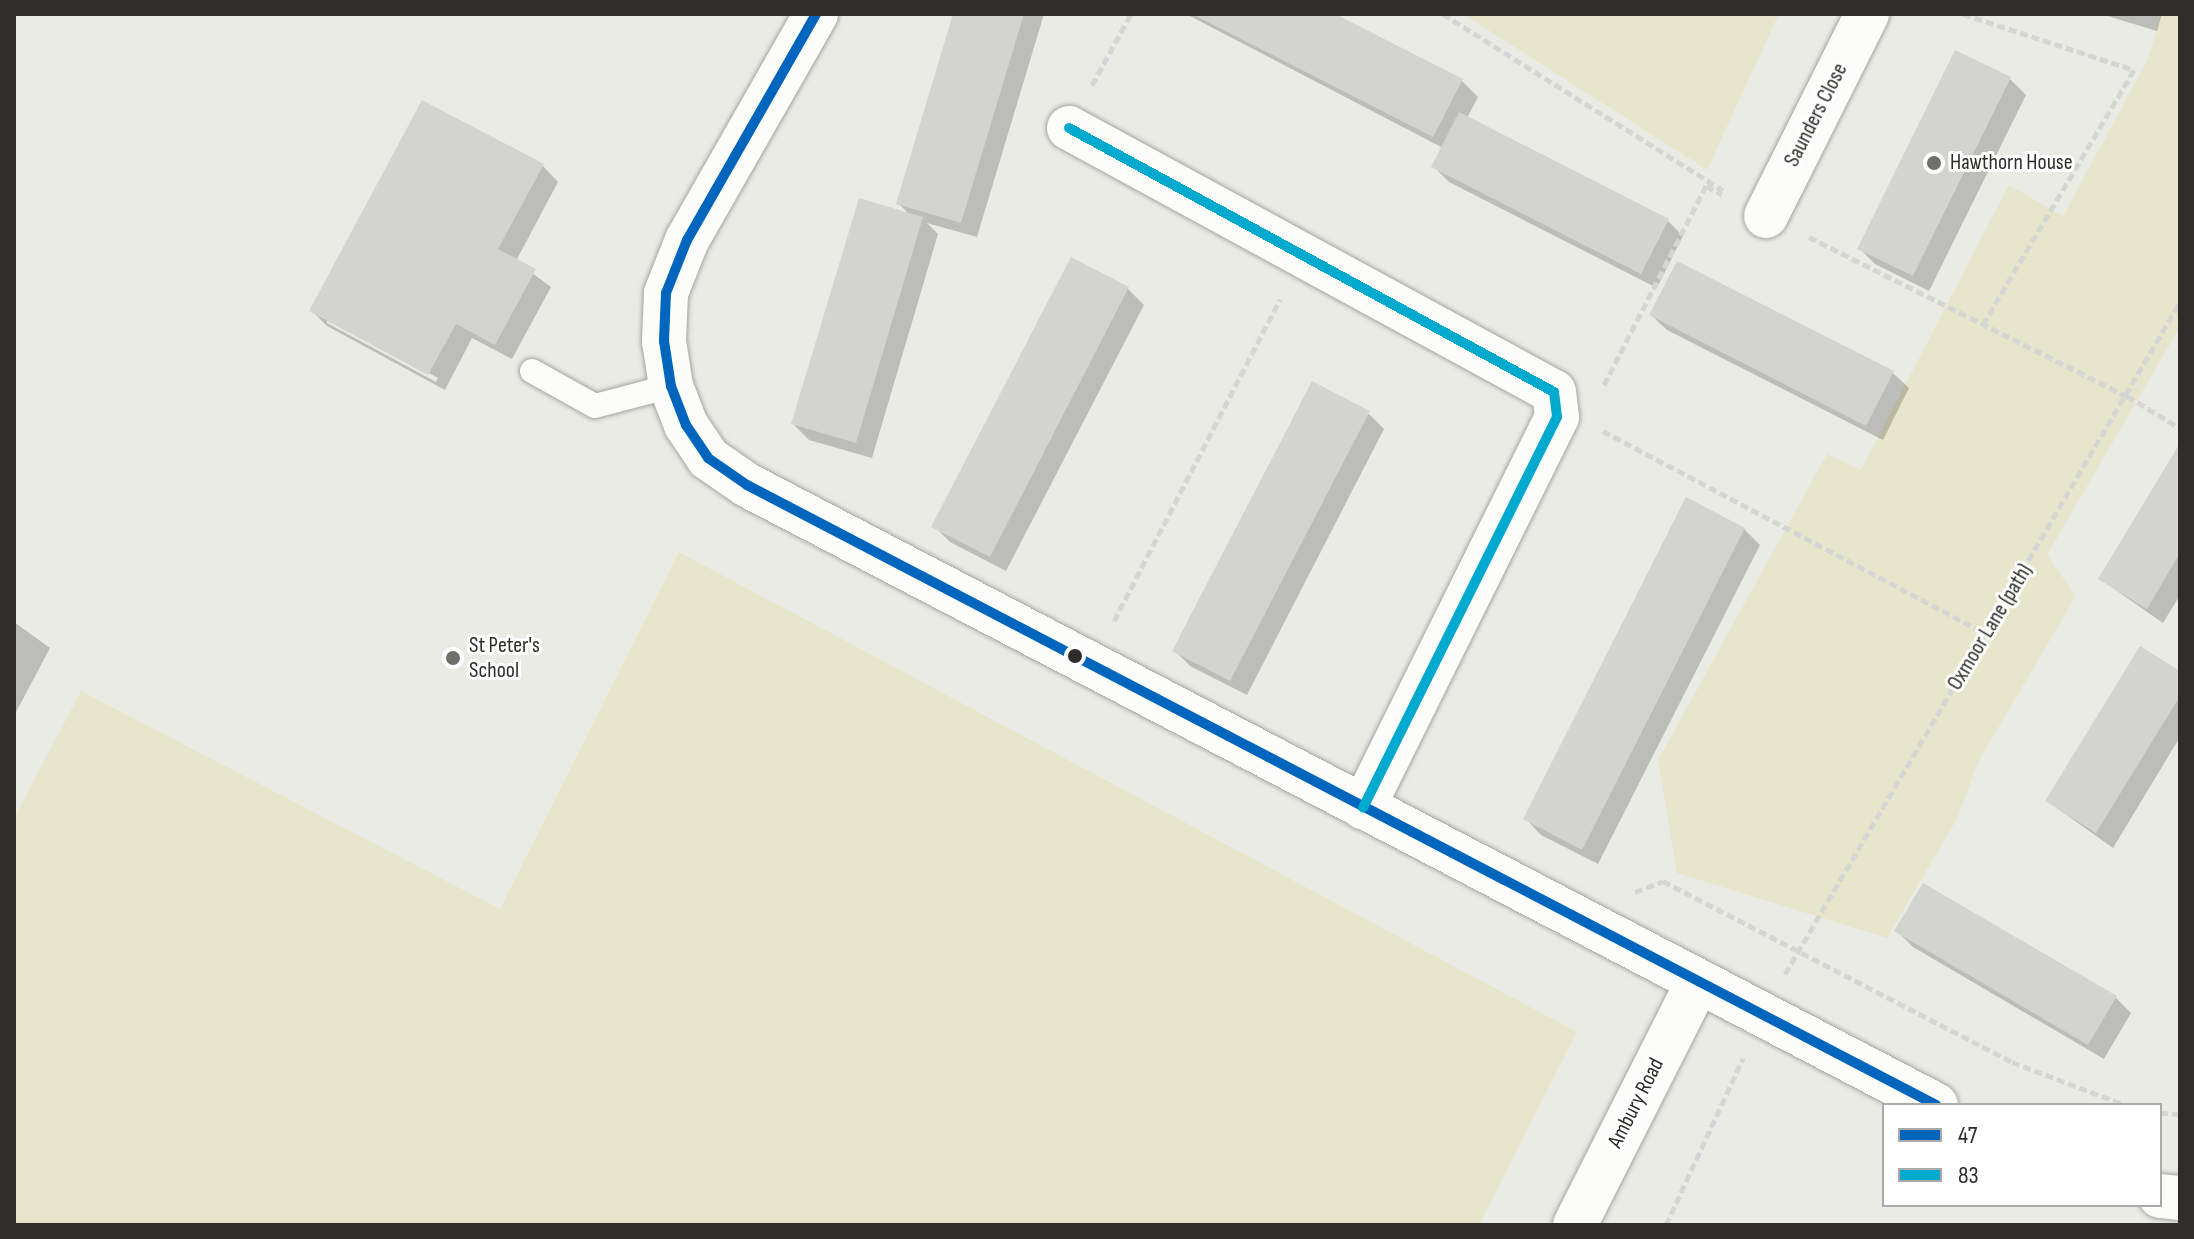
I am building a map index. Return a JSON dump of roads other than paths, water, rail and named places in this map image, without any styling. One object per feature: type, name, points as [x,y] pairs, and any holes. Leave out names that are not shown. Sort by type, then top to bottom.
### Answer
[{"type":"street","points":[[816,14],[687,240],[671,279],[664,341],[671,386],[686,425],[708,458],[747,485],[1698,981],[1760,1017],[1932,1103]]},
{"type":"street","name":"Saunders Close","points":[[1766,216],[1867,14]]},
{"type":"street","points":[[1069,128],[1554,392],[1571,419],[1363,807]]},
{"type":"street","name":"Ambury Road","points":[[1575,1225],[1698,981]]},
{"type":"lane","points":[[532,371],[595,406],[671,386]]},
{"type":"place","name":"Hawthorn House","points":[[1934,163]]},
{"type":"place","name":"St Peter's School","points":[[453,658]]}]
